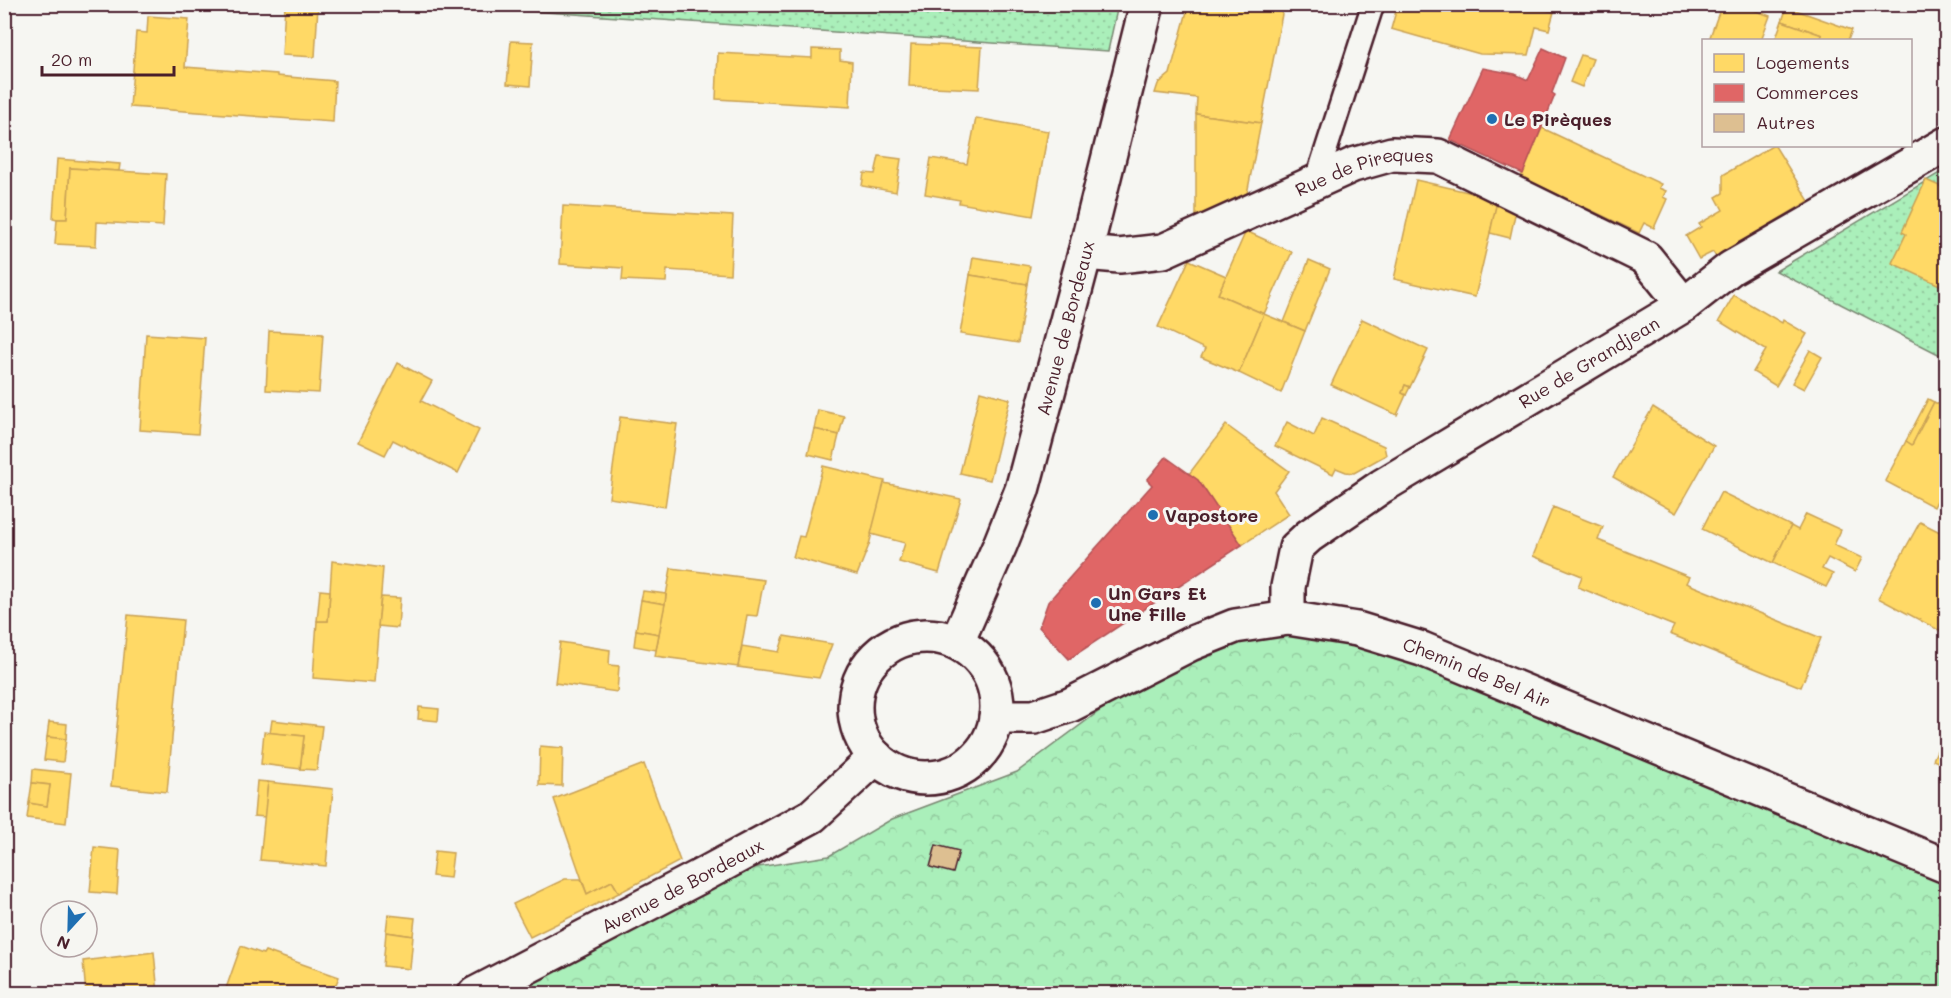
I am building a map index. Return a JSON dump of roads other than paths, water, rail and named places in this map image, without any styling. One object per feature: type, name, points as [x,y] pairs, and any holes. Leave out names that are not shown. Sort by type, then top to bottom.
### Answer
[{"type":"street","name":"Avenue de Bordeaux","points":[[957,642],[1022,490],[1085,253],[1147,4]]},
{"type":"street","name":"Rue de Grandjean","points":[[1288,618],[1288,587],[1296,548],[1309,536],[1382,486],[1684,305],[1731,268],[1947,144]]},
{"type":"street","name":"Rue de Pireques","points":[[1085,253],[1119,256],[1163,251],[1353,165],[1392,154],[1438,156],[1646,258],[1684,305]]},
{"type":"street","name":"Chemin de Bel Air","points":[[996,717],[1034,717],[1070,705],[1201,639],[1235,626],[1288,618],[1357,629],[1422,649],[1947,867]]},
{"type":"street","points":[[936,636],[957,642],[975,655],[989,674],[996,695],[996,717],[991,736],[981,752],[966,765],[949,774],[930,777],[910,776],[892,769],[876,757],[863,739],[855,719],[855,697],[862,675],[875,657],[893,643],[913,637],[936,636]]},
{"type":"street","name":"Avenue de Bordeaux","points":[[475,993],[812,816],[876,757]]},
{"type":"lane","points":[[1316,181],[1372,4]]},
{"type":"place","name":"Le Pirèques","points":[[1492,119]]},
{"type":"place","name":"Vapostore","points":[[1153,515]]},
{"type":"place","name":"Un Gars Et Une Fille","points":[[1096,603]]}]
